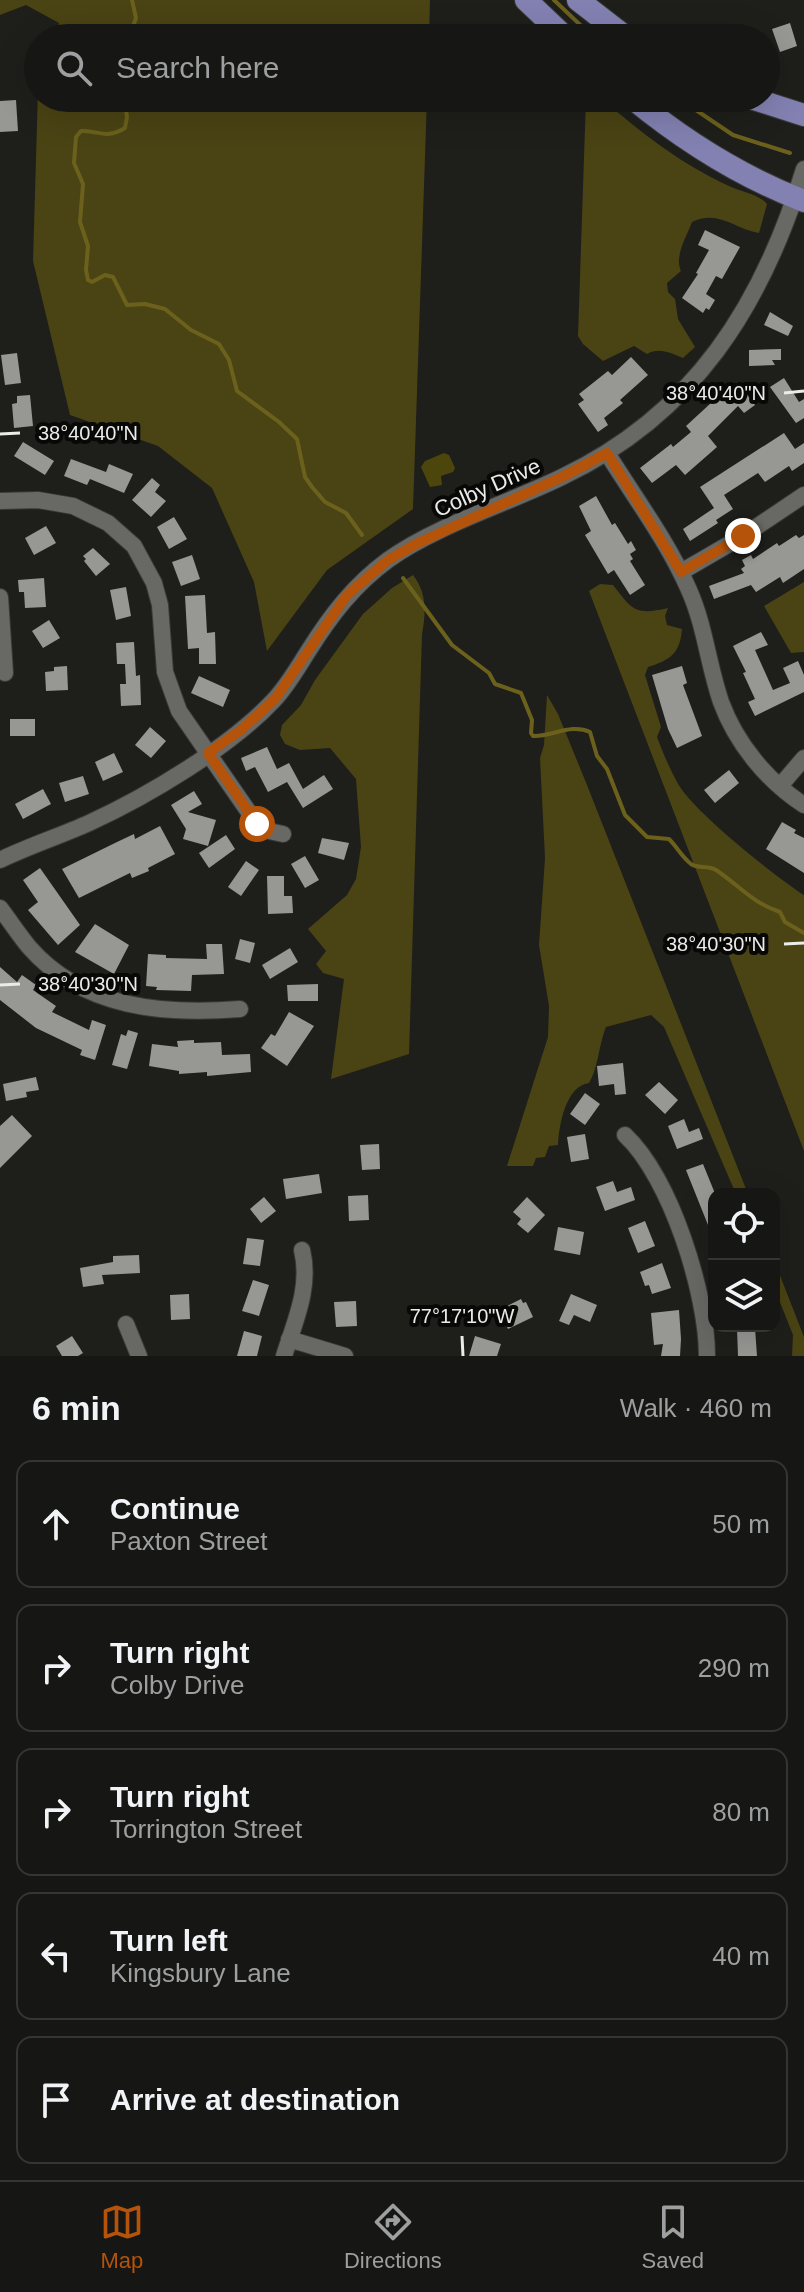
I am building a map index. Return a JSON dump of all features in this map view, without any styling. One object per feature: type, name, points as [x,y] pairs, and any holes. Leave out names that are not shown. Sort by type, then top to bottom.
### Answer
[{"type":"main road","points":[[526,0],[551,24]]},
{"type":"main road","points":[[578,0],[609,24]]},
{"type":"main road","points":[[780,107],[804,115]]},
{"type":"main road","points":[[652,112],[706,151],[800,199]]},
{"type":"street","name":"Colby Drive","points":[[0,860],[128,804],[241,730],[275,699],[347,595],[388,560],[607,453],[665,410],[721,349],[755,290],[800,199],[804,169]]},
{"type":"street","points":[[607,453],[681,572],[701,618],[718,692],[727,715],[750,755],[804,805]]},
{"type":"street","points":[[681,572],[804,495]]},
{"type":"street","points":[[0,501],[38,500],[73,506],[108,523],[134,546],[147,566],[160,605],[162,652],[171,692],[179,711],[257,824],[264,830],[283,834]]},
{"type":"street","points":[[0,597],[5,673]]},
{"type":"street","points":[[780,786],[804,758]]},
{"type":"street","points":[[0,908],[30,948],[44,961],[79,986],[101,997],[152,1010],[240,1009]]},
{"type":"street","points":[[625,1135],[640,1150],[653,1171],[690,1262],[702,1307],[707,1356]]},
{"type":"street","points":[[284,1356],[305,1290],[302,1250]]},
{"type":"street","points":[[126,1324],[139,1356]]},
{"type":"street","points":[[289,1339],[345,1356]]},
{"type":"shaded area","points":[[0,0],[430,0],[429,24],[59,24],[26,5],[0,15]]},
{"type":"shaded area","points":[[37,112],[427,112],[413,509],[327,570],[267,651],[254,582],[212,488],[158,446],[70,415],[33,261]]},
{"type":"shaded area","points":[[586,112],[618,112],[678,157],[767,204],[759,233],[718,219],[692,222],[680,253],[681,271],[667,283],[668,292],[675,299],[678,319],[695,347],[683,358],[660,351],[647,354],[634,346],[603,361],[578,336]]},
{"type":"shaded area","points":[[444,453],[449,455],[455,468],[453,472],[441,476],[442,485],[430,487],[421,467],[425,461]]},
{"type":"shaded area","points":[[413,575],[421,589],[425,610],[409,1054],[331,1079],[344,979],[323,973],[316,964],[326,951],[308,929],[347,895],[356,879],[361,847],[356,779],[330,748],[300,750],[285,744],[280,735],[282,725],[301,705],[315,680],[363,614],[392,588]]},
{"type":"shaded area","points":[[804,582],[804,652],[791,653],[764,606]]},
{"type":"shaded area","points":[[600,584],[613,585],[630,605],[641,611],[668,608],[665,616],[667,625],[682,629],[679,644],[672,655],[648,667],[645,675],[661,727],[657,737],[677,782],[716,825],[804,895],[804,1151],[589,591]]},
{"type":"shaded area","points":[[547,695],[587,785],[746,1188],[733,1188],[664,1027],[651,1015],[606,1027],[589,1083],[575,1091],[565,1107],[558,1145],[549,1146],[545,1157],[536,1158],[533,1166],[507,1166],[548,1037],[549,1006],[539,945],[545,858],[540,758],[544,745]]},
{"type":"shaded area","points":[[780,1275],[804,1337],[804,1356],[792,1356],[793,1335],[780,1302]]},
{"type":"building","points":[[790,23],[797,46],[780,52],[780,26]]},
{"type":"building","points":[[16,100],[18,131],[0,132],[0,101]]},
{"type":"building","points":[[705,230],[740,247],[722,279],[716,276],[706,294],[715,300],[703,313],[682,298],[709,250],[698,245]]},
{"type":"building","points":[[770,312],[793,326],[788,336],[764,325]]},
{"type":"building","points":[[781,349],[781,360],[772,360],[775,365],[749,366],[749,350]]},
{"type":"building","points":[[17,353],[21,383],[5,385],[1,355]]},
{"type":"building","points":[[631,357],[648,375],[620,400],[623,403],[604,418],[608,425],[598,432],[578,404],[584,400],[579,394],[608,371],[612,375]]},
{"type":"building","points":[[784,378],[799,402],[804,399],[804,418],[796,423],[770,387]]},
{"type":"building","points":[[729,382],[732,386],[737,382],[755,405],[744,413],[738,406],[708,436],[717,447],[685,475],[676,465],[652,483],[640,468],[691,432],[686,426],[724,391],[722,388]]},
{"type":"building","points":[[30,395],[33,426],[14,428],[12,404],[17,403],[17,396]]},
{"type":"building","points":[[784,433],[795,449],[804,443],[804,463],[792,471],[789,466],[765,482],[758,473],[724,495],[733,509],[690,541],[683,529],[714,508],[700,487]]},
{"type":"building","points":[[23,442],[54,461],[45,475],[14,456]]},
{"type":"building","points":[[71,459],[106,472],[109,464],[133,474],[124,493],[90,479],[87,485],[64,476]]},
{"type":"building","points":[[152,478],[160,485],[155,492],[166,501],[151,517],[132,500]]},
{"type":"building","points":[[596,496],[612,525],[615,523],[628,544],[631,541],[636,550],[630,554],[633,559],[630,561],[645,585],[630,595],[614,570],[608,574],[585,535],[591,531],[579,506]]},
{"type":"building","points":[[174,517],[187,539],[169,549],[157,527]]},
{"type":"building","points":[[46,526],[56,543],[34,555],[25,538]]},
{"type":"building","points":[[796,535],[799,538],[804,535],[804,569],[783,583],[780,577],[756,592],[751,585],[714,599],[709,586],[744,573],[742,560],[751,555],[753,559]]},
{"type":"building","points":[[93,548],[110,564],[96,576],[83,556]]},
{"type":"building","points":[[192,555],[200,579],[181,586],[172,562]]},
{"type":"building","points":[[44,578],[46,607],[25,608],[24,592],[19,592],[18,580]]},
{"type":"building","points":[[126,587],[131,616],[116,620],[110,590]]},
{"type":"building","points":[[205,595],[207,633],[215,632],[216,664],[199,664],[199,648],[188,649],[185,596]]},
{"type":"building","points":[[49,620],[60,638],[43,648],[32,631]]},
{"type":"building","points":[[761,632],[768,645],[755,650],[773,690],[790,683],[783,668],[798,661],[804,675],[804,692],[755,716],[748,702],[755,699],[733,646]]},
{"type":"building","points":[[134,642],[141,705],[121,706],[120,684],[126,684],[125,664],[117,664],[116,643]]},
{"type":"building","points":[[67,666],[68,690],[46,691],[45,672],[54,671],[54,667]]},
{"type":"building","points":[[682,666],[687,683],[683,685],[702,736],[677,748],[652,675]]},
{"type":"building","points":[[199,676],[230,690],[223,707],[191,693]]},
{"type":"building","points":[[10,719],[35,719],[35,736],[10,736]]},
{"type":"building","points":[[150,727],[166,741],[151,758],[135,745]]},
{"type":"building","points":[[267,747],[277,769],[289,763],[303,789],[324,775],[333,789],[303,808],[287,782],[268,792],[255,767],[246,771],[241,758]]},
{"type":"building","points":[[114,753],[123,772],[103,781],[95,762]]},
{"type":"building","points":[[729,770],[739,783],[715,803],[704,790]]},
{"type":"building","points":[[83,776],[89,794],[65,802],[59,783]]},
{"type":"building","points":[[43,789],[51,804],[23,819],[15,804]]},
{"type":"building","points":[[194,791],[202,804],[188,812],[216,820],[208,846],[183,839],[186,829],[171,805]]},
{"type":"building","points":[[782,822],[804,838],[804,873],[766,849]]},
{"type":"building","points":[[160,826],[175,854],[148,868],[149,871],[132,878],[130,873],[79,898],[62,869],[134,834],[135,839]]},
{"type":"building","points":[[226,835],[235,849],[209,868],[199,853]]},
{"type":"building","points":[[322,838],[349,843],[344,860],[318,853]]},
{"type":"building","points":[[305,856],[319,880],[305,888],[291,864]]},
{"type":"building","points":[[246,861],[259,870],[241,896],[228,887]]},
{"type":"building","points":[[40,868],[80,925],[58,945],[28,910],[38,902],[23,880]]},
{"type":"building","points":[[267,876],[284,876],[284,896],[292,896],[293,913],[268,914]]},
{"type":"building","points":[[95,924],[129,945],[114,974],[75,952]]},
{"type":"building","points":[[240,939],[255,943],[250,963],[235,959]]},
{"type":"building","points":[[206,944],[222,944],[224,974],[192,975],[191,991],[156,990],[157,987],[146,986],[148,954],[166,955],[166,958],[207,959]]},
{"type":"building","points":[[290,948],[298,962],[270,979],[262,965]]},
{"type":"building","points":[[0,967],[17,982],[22,975],[36,985],[33,990],[56,1006],[52,1012],[89,1030],[92,1020],[106,1025],[95,1060],[80,1055],[82,1050],[36,1028],[0,1000]]},
{"type":"building","points":[[318,984],[318,1001],[288,1001],[287,985]]},
{"type":"building","points":[[289,1012],[314,1026],[287,1066],[261,1048],[271,1034],[275,1036]]},
{"type":"building","points":[[128,1030],[138,1033],[127,1069],[112,1065],[121,1034],[126,1036]]},
{"type":"building","points":[[194,1040],[194,1043],[221,1042],[222,1055],[250,1054],[251,1072],[207,1076],[207,1072],[179,1074],[179,1071],[149,1066],[152,1044],[178,1047],[177,1041]]},
{"type":"building","points":[[623,1063],[626,1094],[615,1095],[614,1084],[599,1086],[597,1066]]},
{"type":"building","points":[[36,1077],[39,1090],[26,1092],[27,1097],[6,1101],[3,1084]]},
{"type":"building","points":[[659,1082],[678,1100],[665,1114],[645,1095]]},
{"type":"building","points":[[585,1093],[600,1104],[585,1125],[570,1114]]},
{"type":"building","points":[[12,1115],[32,1136],[0,1168],[0,1126]]},
{"type":"building","points":[[684,1119],[689,1132],[699,1128],[703,1139],[677,1149],[668,1126]]},
{"type":"building","points":[[585,1134],[589,1159],[571,1162],[567,1137]]},
{"type":"building","points":[[379,1144],[380,1169],[362,1170],[360,1145]]},
{"type":"building","points":[[703,1164],[713,1188],[708,1188],[708,1225],[686,1170]]},
{"type":"building","points":[[319,1174],[322,1193],[286,1199],[283,1179]]},
{"type":"building","points":[[613,1181],[617,1192],[631,1187],[635,1200],[605,1211],[596,1187]]},
{"type":"building","points":[[368,1195],[369,1220],[349,1221],[348,1196]]},
{"type":"building","points":[[264,1197],[276,1211],[261,1223],[250,1209]]},
{"type":"building","points":[[527,1197],[545,1215],[528,1233],[517,1224],[521,1219],[513,1212]]},
{"type":"building","points":[[645,1221],[655,1246],[638,1253],[628,1228]]},
{"type":"building","points":[[558,1227],[584,1232],[580,1255],[554,1250]]},
{"type":"building","points":[[247,1238],[264,1240],[260,1266],[243,1264]]},
{"type":"building","points":[[139,1255],[140,1273],[102,1275],[104,1284],[83,1287],[80,1268],[113,1262],[113,1256]]},
{"type":"building","points":[[662,1263],[671,1288],[652,1294],[640,1272]]},
{"type":"building","points":[[253,1280],[269,1285],[259,1316],[242,1311]]},
{"type":"building","points":[[189,1294],[190,1319],[171,1320],[170,1295]]},
{"type":"building","points":[[571,1294],[597,1305],[590,1322],[574,1315],[569,1325],[559,1321]]},
{"type":"building","points":[[521,1299],[523,1303],[526,1302],[533,1317],[508,1329],[499,1310]]},
{"type":"building","points":[[356,1301],[357,1326],[336,1327],[334,1302]]},
{"type":"building","points":[[679,1310],[680,1356],[661,1356],[663,1344],[654,1345],[651,1313]]},
{"type":"building","points":[[244,1331],[262,1336],[257,1356],[237,1356]]},
{"type":"building","points":[[737,1332],[755,1332],[757,1356],[738,1356]]},
{"type":"building","points":[[72,1336],[83,1353],[62,1356],[56,1346]]},
{"type":"building","points":[[475,1336],[501,1344],[497,1356],[469,1356]]},
{"type":"waterway","points":[[132,0],[136,18],[134,24]]},
{"type":"waterway","points":[[554,0],[579,24]]},
{"type":"waterway","points":[[126,112],[125,128],[118,132],[81,131],[76,137],[74,163],[83,184],[80,222],[88,246],[88,280],[92,282],[105,275],[113,277],[127,305],[145,304],[165,309],[191,330],[219,344],[229,360],[237,391],[297,439],[305,477],[325,502],[346,513],[362,535]]},
{"type":"waterway","points":[[699,112],[733,135],[790,153]]},
{"type":"waterway","points":[[403,578],[452,645],[489,673],[495,684],[521,693],[532,720],[533,736],[576,729],[590,732],[597,756],[607,769],[625,815],[647,837],[669,839],[691,864],[716,870],[753,899],[780,912],[785,922],[804,933]]},
{"type":"route","points":[[257,824],[208,753],[254,720],[275,699],[347,595],[399,553],[607,453],[681,572],[743,536]]}]
